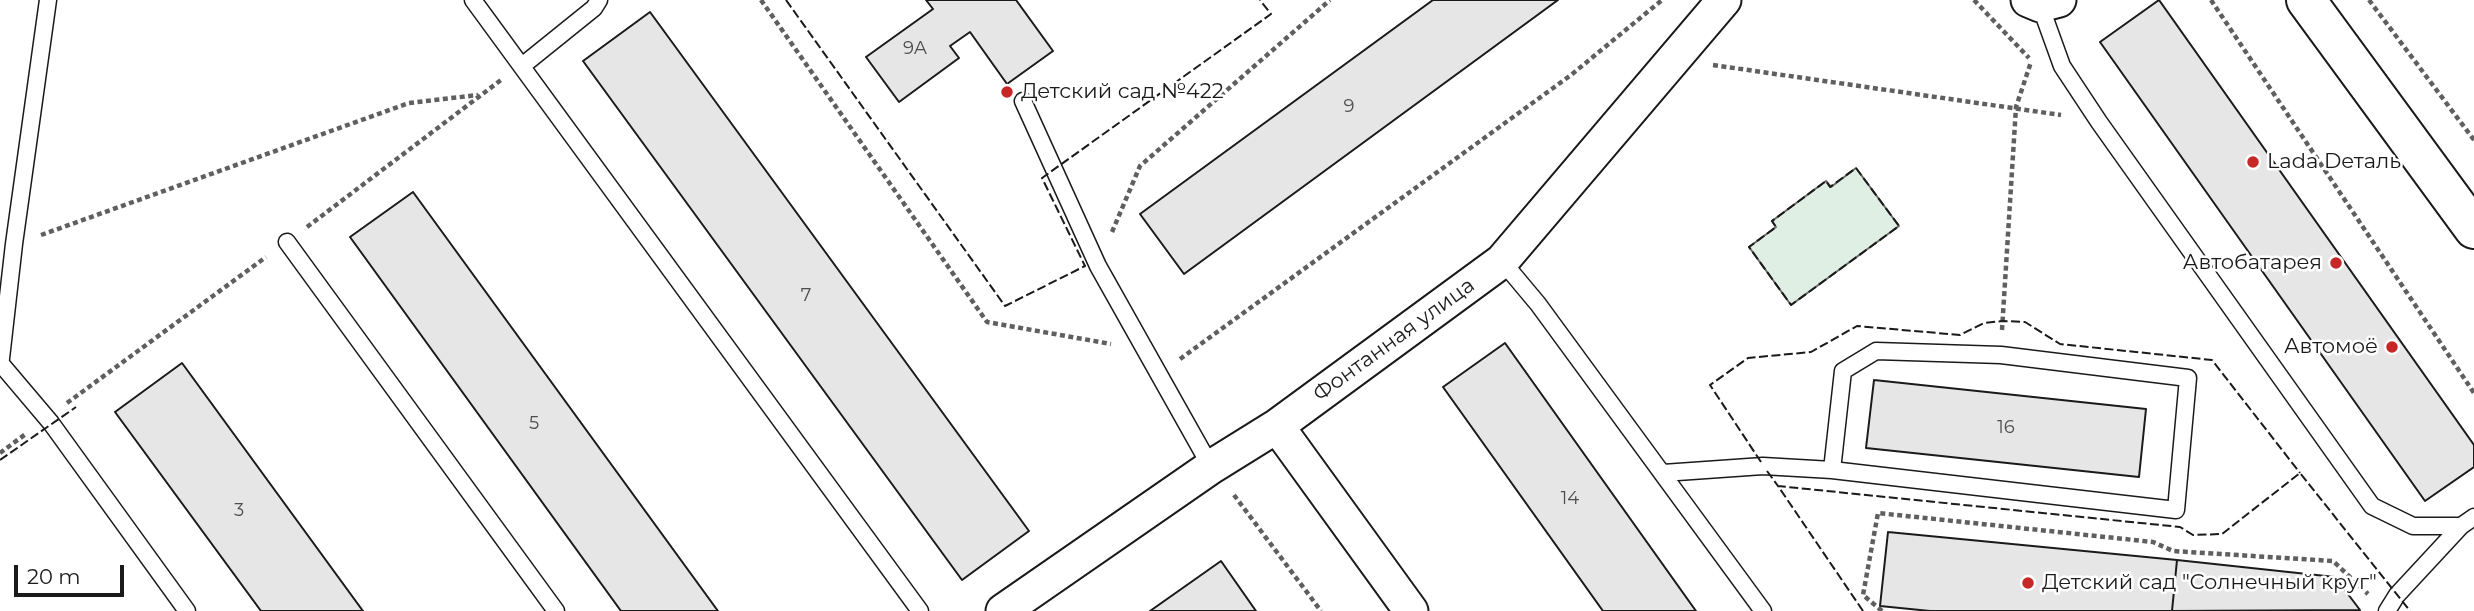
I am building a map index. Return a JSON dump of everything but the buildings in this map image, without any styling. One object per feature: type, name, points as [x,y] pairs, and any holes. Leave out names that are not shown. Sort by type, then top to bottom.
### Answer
[{"type":"main road","points":[[2306,0],[2474,229]]},
{"type":"street","name":"Фонтанная улица","points":[[1003,611],[1211,467],[1277,426],[1502,261],[1724,0]]},
{"type":"street","points":[[1277,426],[1411,611]]},
{"type":"lane","points":[[48,0],[13,244],[1,366],[51,423],[187,611]]},
{"type":"lane","points":[[473,0],[920,611]]},
{"type":"lane","points":[[522,66],[594,8],[599,0]]},
{"type":"lane","points":[[2042,2],[2062,66],[2372,506],[2413,526],[2468,522]]},
{"type":"lane","points":[[1023,101],[1098,265],[1211,467]]},
{"type":"lane","points":[[287,242],[556,611]]},
{"type":"lane","points":[[1502,261],[1530,293],[1763,611]]},
{"type":"lane","points":[[1663,473],[1763,466],[1832,470],[2176,510],[2188,379],[2001,355],[1876,351],[1843,371],[1832,470]]},
{"type":"lane","points":[[2387,611],[2397,595],[2468,522]]},
{"type":"path","points":[[761,0],[987,322],[1146,351]]},
{"type":"path","points":[[1098,265],[1140,166],[1330,0]]},
{"type":"path","points":[[1159,374],[1571,75],[1662,0]]},
{"type":"path","points":[[1974,0],[2032,61]]},
{"type":"path","points":[[2211,0],[2474,393]]},
{"type":"path","points":[[2369,0],[2474,140]]},
{"type":"path","points":[[2001,355],[2016,107],[2032,61],[2042,2]]},
{"type":"path","points":[[1705,64],[2016,107],[2099,122]]},
{"type":"path","points":[[13,244],[409,103],[479,95]]},
{"type":"path","points":[[1211,467],[1321,611]]},
{"type":"path","points":[[1882,611],[1863,595],[1878,513],[2153,542],[2173,551],[2333,561],[2387,611]]},
{"type":"green space","points":[[1856,168],[1899,226],[1791,305],[1749,247],[1776,227],[1772,221],[1826,181],[1831,187]]},
{"type":"fence","points":[[786,0],[1005,306],[1085,266],[1042,178],[1271,14],[1260,0]]},
{"type":"fence","points":[[1856,168],[1899,226],[1791,305],[1749,247],[1776,227],[1772,221],[1826,181],[1830,187],[1856,168]]},
{"type":"fence","points":[[1761,462],[1710,385],[1748,358],[1811,352],[1857,326],[1960,335],[1984,323],[2003,321],[2025,322],[2060,344],[2212,360],[2300,473]]},
{"type":"fence","points":[[0,460],[76,407]]},
{"type":"fence","points":[[1767,471],[1778,486]]},
{"type":"fence","points":[[1863,611],[1778,486],[2180,527],[2193,535],[2222,534],[2300,473],[2410,611]]},
{"type":"place","name":"Детский сад №422","points":[[1007,92]]},
{"type":"place","name":"Lada Dеталь","points":[[2253,162]]},
{"type":"place","name":"Автобатарея","points":[[2336,263]]},
{"type":"place","name":"Автомоё","points":[[2392,347]]},
{"type":"place","name":"Детский сад \"Солнечный круг\"","points":[[2028,583]]}]
